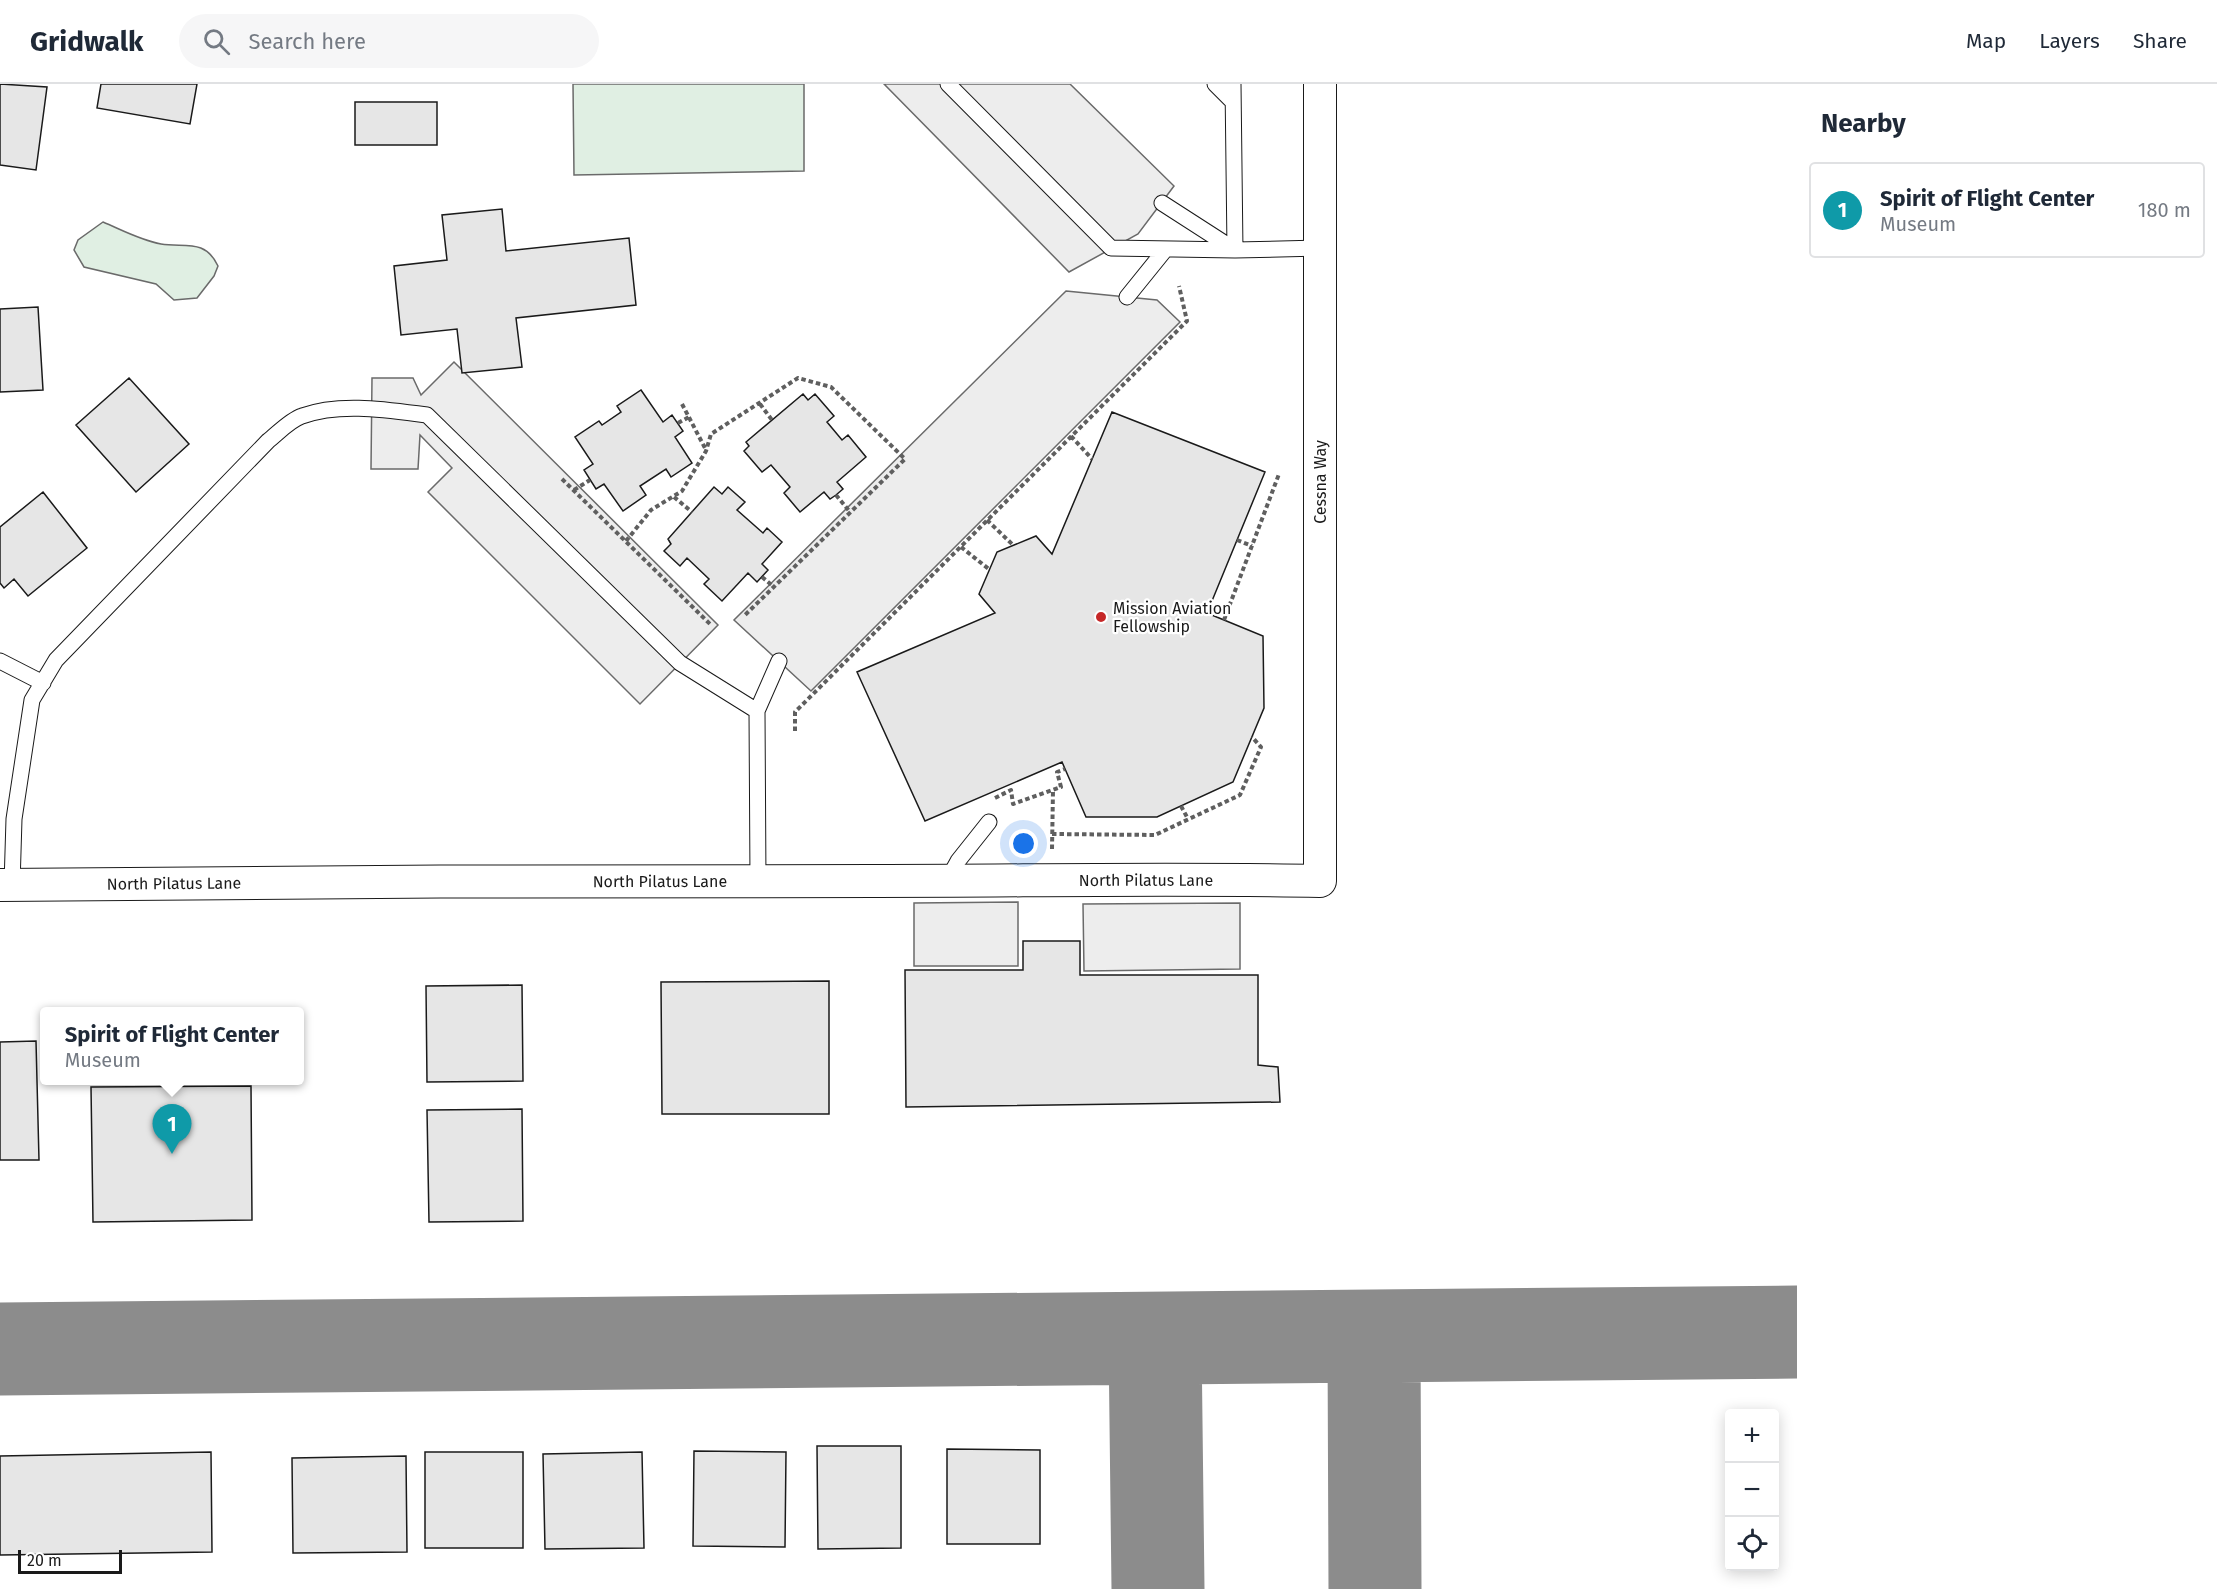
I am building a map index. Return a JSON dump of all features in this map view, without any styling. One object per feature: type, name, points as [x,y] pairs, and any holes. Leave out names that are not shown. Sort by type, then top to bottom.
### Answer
[{"type":"street","name":"Cessna Way","points":[[1320,84],[1320,880]]},
{"type":"street","name":"North Pilatus Lane","points":[[6,885],[280,881],[1320,880]]},
{"type":"lane","points":[[948,84],[1111,248],[1165,250],[1320,248]]},
{"type":"lane","points":[[1215,84],[1233,102]]},
{"type":"lane","points":[[1233,84],[1235,250]]},
{"type":"lane","points":[[1162,202],[1235,250]]},
{"type":"lane","points":[[1127,297],[1165,250]]},
{"type":"lane","points":[[6,885],[32,700],[56,660],[268,441],[300,416],[332,410],[386,410],[427,415],[681,663],[757,711]]},
{"type":"lane","points":[[758,881],[757,711],[779,661]]},
{"type":"lane","points":[[0,662],[43,683]]},
{"type":"lane","points":[[947,881],[958,861],[988,822]]},
{"type":"path","points":[[795,731],[795,712],[1187,321],[1179,285]]},
{"type":"path","points":[[626,541],[651,510],[682,492],[706,451],[711,434],[798,378],[831,387],[905,459],[745,615]]},
{"type":"path","points":[[682,404],[706,451]]},
{"type":"path","points":[[760,404],[772,420]]},
{"type":"path","points":[[678,423],[689,417]]},
{"type":"path","points":[[1071,436],[1092,459]]},
{"type":"path","points":[[1224,620],[1279,474]]},
{"type":"path","points":[[562,478],[710,624]]},
{"type":"path","points":[[574,490],[590,480]]},
{"type":"path","points":[[836,495],[850,512]]},
{"type":"path","points":[[674,496],[692,512]]},
{"type":"path","points":[[987,520],[1013,545]]},
{"type":"path","points":[[1237,540],[1252,546]]},
{"type":"path","points":[[961,547],[990,570]]},
{"type":"path","points":[[762,577],[774,586]]},
{"type":"path","points":[[1052,834],[1155,835],[1240,795],[1261,747],[1252,737]]},
{"type":"path","points":[[985,803],[1011,790],[1013,804],[1061,787],[1057,772],[1065,769]]},
{"type":"path","points":[[1051,880],[1053,790]]},
{"type":"path","points":[[1181,806],[1188,819]]},
{"type":"green space","points":[[573,84],[804,84],[804,171],[574,175]]},
{"type":"green space","points":[[103,222],[153,242],[193,246],[207,251],[218,266],[214,276],[197,298],[174,300],[156,284],[84,267],[74,250],[78,240]]},
{"type":"shaded area","points":[[884,84],[1070,84],[1174,186],[1138,234],[1069,272]]},
{"type":"shaded area","points":[[1066,291],[1157,300],[1180,322],[811,691],[734,620]]},
{"type":"shaded area","points":[[454,362],[718,625],[640,704],[428,492],[452,468],[420,435],[418,469],[371,469],[372,378],[413,378],[421,395]]},
{"type":"shaded area","points":[[1018,902],[1018,966],[914,966],[914,903]]},
{"type":"shaded area","points":[[1240,903],[1240,969],[1084,971],[1083,904]]},
{"type":"building","points":[[0,84],[47,87],[36,170],[0,165]]},
{"type":"building","points":[[101,84],[197,84],[190,124],[97,108]]},
{"type":"building","points":[[355,102],[437,102],[437,145],[355,145]]},
{"type":"building","points":[[502,209],[506,251],[629,238],[636,305],[516,318],[522,367],[462,373],[457,329],[401,335],[394,266],[447,260],[442,215]]},
{"type":"building","points":[[38,307],[43,390],[0,392],[0,309]]},
{"type":"building","points":[[129,378],[189,444],[136,492],[76,425]]},
{"type":"building","points":[[641,390],[663,422],[672,415],[683,431],[675,437],[692,463],[671,477],[666,469],[640,486],[646,495],[623,511],[604,484],[596,489],[584,470],[593,464],[575,437],[599,421],[602,425],[621,412],[617,406]]},
{"type":"building","points":[[803,394],[808,400],[815,394],[834,416],[827,422],[842,440],[848,435],[866,457],[837,482],[843,489],[836,495],[830,499],[824,492],[800,512],[784,493],[790,487],[771,465],[762,472],[744,451],[749,446],[746,442]]},
{"type":"building","name":"Mission Aviation Fellowship","points":[[1112,412],[1265,472],[1207,613],[1263,636],[1264,708],[1233,782],[1157,817],[1086,817],[1062,762],[925,821],[857,672],[995,613],[979,594],[997,552],[1036,536],[1052,554]]},
{"type":"building","points":[[714,487],[722,494],[728,487],[745,502],[737,510],[763,533],[767,528],[782,542],[762,564],[768,570],[757,582],[748,573],[722,601],[704,584],[709,579],[687,558],[680,566],[664,551],[671,544],[668,539]]},
{"type":"building","points":[[43,492],[87,548],[28,596],[14,579],[4,588],[0,583],[0,527]]},
{"type":"building","points":[[1023,941],[1080,941],[1080,975],[1258,975],[1258,1065],[1278,1067],[1280,1102],[906,1107],[905,970],[1023,970]]},
{"type":"building","points":[[829,981],[829,1114],[662,1114],[661,982]]},
{"type":"building","points":[[522,985],[523,1081],[427,1082],[426,986]]},
{"type":"building","points":[[36,1041],[39,1160],[0,1160],[0,1042]]},
{"type":"building","points":[[251,1086],[252,1220],[93,1222],[91,1087]]},
{"type":"building","points":[[522,1109],[523,1221],[429,1222],[427,1110]]},
{"type":"building","points":[[817,1446],[901,1446],[901,1548],[818,1549]]},
{"type":"building","points":[[947,1449],[1040,1450],[1040,1544],[947,1544]]},
{"type":"building","points":[[694,1451],[786,1452],[785,1547],[693,1546]]},
{"type":"building","points":[[211,1452],[212,1552],[0,1555],[0,1456]]},
{"type":"building","points":[[425,1452],[523,1452],[523,1548],[425,1548]]},
{"type":"building","points":[[642,1452],[644,1548],[545,1549],[543,1454]]},
{"type":"building","points":[[406,1456],[407,1552],[293,1553],[292,1458]]},
{"type":"taxiway","points":[[0,1349],[1797,1332]]},
{"type":"taxiway","points":[[1374,1337],[1375,1589]]},
{"type":"taxiway","points":[[1155,1339],[1158,1589]]},
{"type":"place","name":"Mission Aviation Fellowship","points":[[1101,617]]},
{"type":"place","name":"Spirit of Flight Center","points":[[172,1154]]}]
